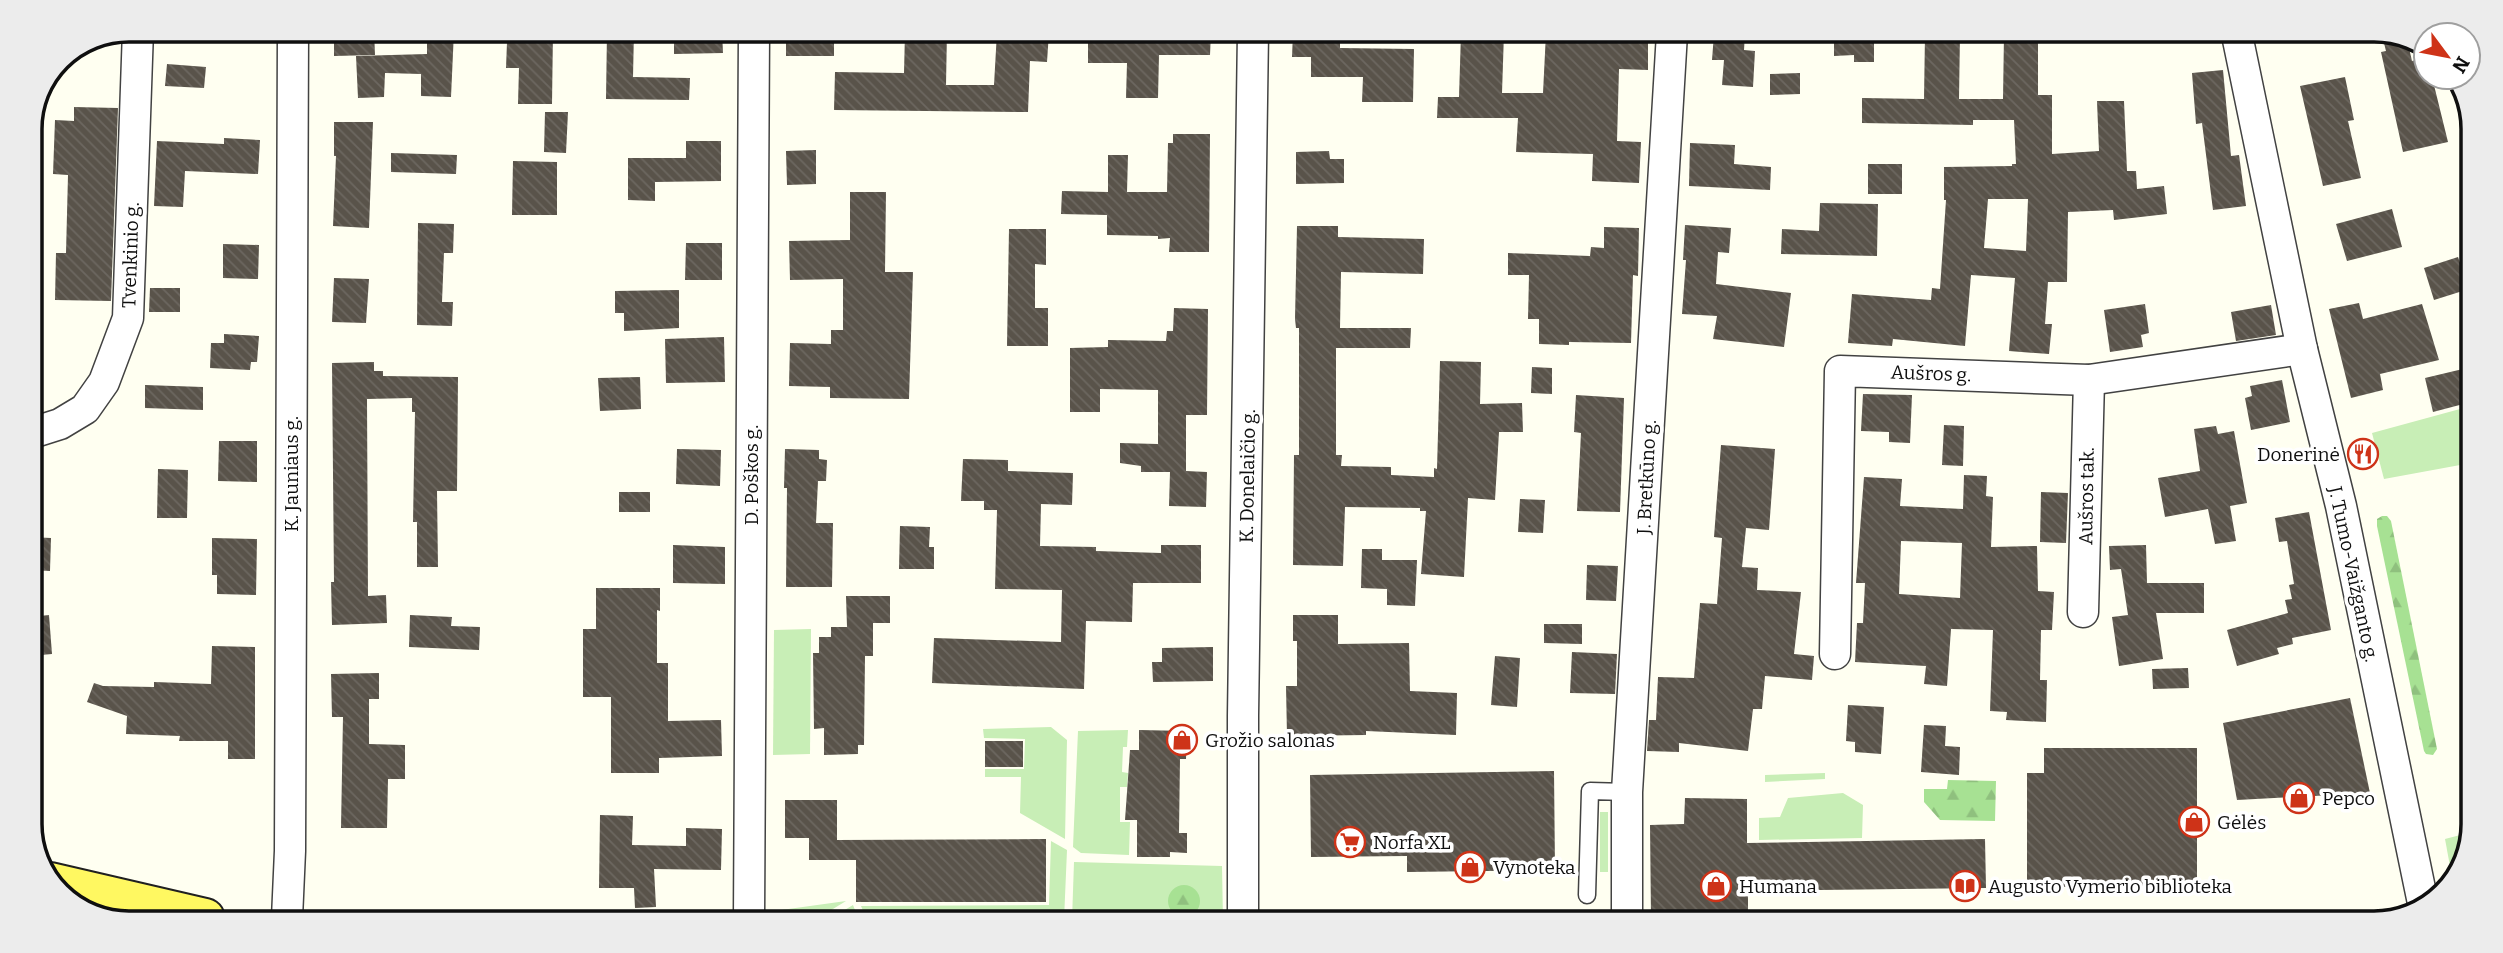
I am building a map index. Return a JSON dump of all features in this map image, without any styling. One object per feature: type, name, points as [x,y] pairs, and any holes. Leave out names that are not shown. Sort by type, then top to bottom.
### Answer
[{"type":"main road","points":[[70,887],[175,911]]},
{"type":"street","name":"Tvenkinio g.","points":[[42,428],[60,424],[85,409],[104,382],[128,318],[138,42]]},
{"type":"street","name":"K. Jauniaus g.","points":[[287,911],[290,850],[293,42]]},
{"type":"street","name":"D. Poškos g.","points":[[749,911],[754,42]]},
{"type":"street","name":"K. Donelaičio g.","points":[[1243,911],[1243,716],[1253,42]]},
{"type":"street","name":"J. Bretkūno g.","points":[[1626,911],[1627,792],[1671,42]]},
{"type":"street","name":"J. Tumo-Vaižganto g.","points":[[2238,42],[2302,349],[2341,506],[2422,897]]},
{"type":"street","name":"Aušros g.","points":[[1835,653],[1840,371],[2089,380],[2302,349]]},
{"type":"street","name":"Aušros tak.","points":[[2083,612],[2089,380]]},
{"type":"lane","points":[[1587,895],[1590,792],[1627,792]]},
{"type":"green space","points":[[2461,409],[2461,465],[2384,479],[2372,433]]},
{"type":"green space","points":[[2387,516],[2391,521],[2437,749],[2433,755],[2424,751],[2377,526],[2377,519]]},
{"type":"green space","points":[[811,629],[810,754],[773,755],[774,630]]},
{"type":"green space","points":[[1051,727],[1067,740],[1065,839],[1020,813],[1021,777],[985,777],[985,769],[1024,769],[1025,739],[984,738],[983,729]]},
{"type":"green space","points":[[1128,730],[1127,747],[1123,747],[1122,772],[1128,773],[1127,787],[1120,787],[1120,822],[1130,822],[1129,855],[1081,853],[1073,847],[1078,731]]},
{"type":"green space","points":[[1825,773],[1825,779],[1765,782],[1765,775]]},
{"type":"green space","points":[[1948,780],[1996,781],[1995,821],[1940,820],[1924,802],[1924,789],[1947,789]]},
{"type":"green space","points":[[1843,793],[1863,805],[1862,838],[1759,840],[1759,818],[1780,817],[1788,798]]},
{"type":"green space","points":[[1600,812],[1608,812],[1608,872],[1600,872]]},
{"type":"green space","points":[[2460,835],[2450,866],[2445,839]]},
{"type":"green space","points":[[1051,841],[1067,850],[1064,911],[863,911],[861,906],[1049,905]]},
{"type":"green space","points":[[1074,862],[1222,866],[1223,911],[1072,911]]},
{"type":"green space","points":[[1178,886],[1190,886],[1199,895],[1199,907],[1196,911],[1172,911],[1169,907],[1169,895]]},
{"type":"green space","points":[[846,901],[830,911],[774,911]]},
{"type":"green space","points":[[853,905],[855,911],[843,911]]},
{"type":"building","points":[[334,42],[374,42],[375,55],[334,56]]},
{"type":"building","points":[[427,42],[454,42],[451,97],[421,96],[421,74],[385,73],[384,97],[358,98],[356,56],[427,54]]},
{"type":"building","points":[[507,42],[553,42],[552,104],[518,104],[519,68],[506,68]]},
{"type":"building","points":[[607,42],[634,42],[633,77],[690,78],[689,100],[606,99]]},
{"type":"building","points":[[674,42],[722,42],[723,53],[674,54]]},
{"type":"building","points":[[786,42],[834,42],[834,56],[786,56]]},
{"type":"building","points":[[905,42],[947,42],[946,85],[994,85],[996,42],[1048,42],[1047,62],[1030,61],[1028,112],[834,110],[835,72],[904,73]]},
{"type":"building","points":[[1088,42],[1211,42],[1210,55],[1159,55],[1158,98],[1126,98],[1127,63],[1088,63]]},
{"type":"building","points":[[1293,42],[1340,42],[1340,48],[1414,49],[1413,102],[1362,102],[1363,77],[1311,77],[1311,57],[1292,57]]},
{"type":"building","points":[[1461,42],[1504,42],[1502,93],[1543,93],[1546,42],[1648,42],[1648,70],[1619,69],[1617,141],[1641,142],[1639,183],[1592,181],[1593,154],[1516,152],[1518,118],[1437,118],[1438,97],[1459,97]]},
{"type":"building","points":[[1713,42],[1744,42],[1744,50],[1755,51],[1753,87],[1722,85],[1724,60],[1712,60]]},
{"type":"building","points":[[1834,42],[1874,42],[1874,62],[1854,62],[1854,55],[1834,56]]},
{"type":"building","points":[[1925,42],[1960,42],[1959,99],[2003,99],[2004,42],[2038,42],[2038,95],[2052,95],[2052,154],[2099,151],[2097,101],[2124,101],[2127,171],[2136,171],[2137,189],[2164,186],[2167,214],[2114,220],[2113,210],[2068,212],[2067,282],[2048,282],[2045,324],[2052,324],[2049,354],[2009,351],[2015,278],[1971,275],[1965,346],[1893,339],[1892,346],[1848,343],[1852,294],[1931,300],[1932,288],[1940,289],[1946,200],[1944,167],[2016,164],[2014,120],[1973,120],[1973,125],[1862,123],[1862,98],[1924,99]],"holes":[[[1988,199],[2028,199],[2026,251],[1984,248]]]},
{"type":"building","points":[[2384,43],[2410,50],[2412,91],[2435,91],[2448,142],[2403,152],[2381,52],[2386,51]]},
{"type":"building","points":[[167,64],[206,67],[204,88],[165,86]]},
{"type":"building","points":[[2223,70],[2231,156],[2239,155],[2246,206],[2213,210],[2202,123],[2196,124],[2192,73]]},
{"type":"building","points":[[1800,73],[1800,94],[1770,95],[1770,74]]},
{"type":"building","points":[[2345,77],[2354,120],[2348,121],[2361,178],[2323,186],[2300,86]]},
{"type":"building","points":[[74,107],[118,108],[111,301],[55,300],[56,253],[66,253],[68,175],[53,174],[55,120],[74,121]]},
{"type":"building","points":[[545,112],[568,112],[566,153],[544,152]]},
{"type":"building","points":[[334,122],[373,122],[369,228],[333,226],[336,156]]},
{"type":"building","points":[[1173,134],[1210,134],[1209,252],[1169,252],[1170,238],[1158,239],[1158,236],[1107,235],[1107,215],[1061,214],[1062,191],[1108,192],[1108,155],[1128,155],[1127,192],[1167,192],[1168,143],[1173,143]]},
{"type":"building","points":[[224,138],[260,140],[258,174],[185,171],[183,207],[154,206],[157,141],[224,144]]},
{"type":"building","points":[[686,141],[721,141],[721,181],[655,182],[655,201],[628,200],[628,158],[686,158]]},
{"type":"building","points":[[1690,143],[1735,145],[1734,164],[1771,167],[1770,190],[1689,186]]},
{"type":"building","points":[[816,150],[816,184],[787,185],[786,151]]},
{"type":"building","points":[[1329,151],[1330,159],[1344,159],[1344,183],[1296,184],[1296,152]]},
{"type":"building","points":[[391,153],[457,155],[456,174],[391,172]]},
{"type":"building","points":[[513,161],[557,162],[557,215],[512,215]]},
{"type":"building","points":[[1868,164],[1902,164],[1902,194],[1868,194]]},
{"type":"building","points":[[850,192],[886,192],[885,272],[913,272],[909,399],[830,398],[830,387],[789,386],[790,343],[831,344],[831,330],[843,330],[843,279],[790,280],[789,241],[850,240]]},
{"type":"building","points":[[1820,203],[1878,204],[1877,256],[1781,254],[1782,229],[1819,231]]},
{"type":"building","points":[[2392,209],[2402,247],[2347,261],[2336,224]]},
{"type":"building","points":[[418,223],[454,224],[453,253],[444,253],[442,302],[453,302],[452,326],[417,325]]},
{"type":"building","points":[[1685,225],[1731,228],[1729,253],[1718,252],[1716,284],[1791,293],[1784,347],[1713,339],[1717,316],[1682,314],[1686,260],[1683,260]]},
{"type":"building","points":[[1297,226],[1338,226],[1338,237],[1424,239],[1423,274],[1341,272],[1340,328],[1411,328],[1410,348],[1336,348],[1336,455],[1342,455],[1341,466],[1391,467],[1391,475],[1434,477],[1434,468],[1437,469],[1440,361],[1481,362],[1480,404],[1522,403],[1523,432],[1499,432],[1495,500],[1468,498],[1464,577],[1421,574],[1426,511],[1420,511],[1420,508],[1345,507],[1343,566],[1293,565],[1294,455],[1299,455],[1299,328],[1296,328],[1295,319]]},
{"type":"building","points":[[1604,227],[1639,228],[1638,276],[1633,275],[1631,343],[1539,344],[1539,319],[1528,319],[1529,275],[1508,275],[1508,253],[1590,256],[1591,247],[1604,248]]},
{"type":"building","points":[[1009,229],[1046,229],[1046,265],[1035,264],[1035,308],[1048,308],[1048,346],[1007,346]]},
{"type":"building","points":[[686,243],[722,243],[722,280],[685,280]]},
{"type":"building","points":[[223,244],[259,245],[258,279],[223,278]]},
{"type":"building","points":[[2458,257],[2461,266],[2461,292],[2434,300],[2424,268]]},
{"type":"building","points":[[334,278],[369,279],[366,323],[332,322]]},
{"type":"building","points":[[150,288],[180,288],[180,312],[149,312]]},
{"type":"building","points":[[679,290],[679,328],[624,331],[624,313],[615,313],[615,291]]},
{"type":"building","points":[[2359,303],[2363,319],[2422,304],[2439,360],[2380,374],[2383,390],[2351,398],[2329,309]]},
{"type":"building","points":[[2145,304],[2149,333],[2141,335],[2143,347],[2110,352],[2104,310]]},
{"type":"building","points":[[2271,305],[2276,335],[2236,341],[2231,312]]},
{"type":"building","points":[[1174,308],[1208,309],[1207,415],[1186,415],[1186,471],[1207,472],[1206,507],[1169,506],[1170,472],[1141,472],[1141,466],[1120,463],[1120,443],[1158,444],[1158,390],[1100,389],[1100,412],[1070,412],[1070,348],[1108,347],[1108,340],[1166,341],[1167,331],[1173,331]]},
{"type":"building","points":[[224,334],[259,336],[257,362],[251,362],[250,370],[210,368],[211,343],[224,343]]},
{"type":"building","points":[[724,337],[725,382],[666,383],[665,339]]},
{"type":"building","points":[[374,362],[374,371],[383,371],[383,376],[458,377],[457,491],[437,491],[438,567],[417,567],[417,522],[413,522],[415,412],[412,412],[412,398],[367,399],[368,596],[386,595],[387,623],[332,625],[332,363]]},
{"type":"building","points":[[1532,367],[1552,368],[1552,394],[1531,393]]},
{"type":"building","points":[[2461,369],[2461,405],[2433,412],[2425,378]]},
{"type":"building","points":[[640,377],[641,409],[600,411],[598,378]]},
{"type":"building","points":[[2282,380],[2290,422],[2251,430],[2245,398],[2252,396],[2250,386]]},
{"type":"building","points":[[145,385],[203,387],[203,410],[145,408]]},
{"type":"building","points":[[1863,394],[1912,395],[1910,443],[1889,442],[1889,432],[1861,431]]},
{"type":"building","points":[[1576,395],[1624,398],[1620,512],[1577,511],[1581,433],[1574,432]]},
{"type":"building","points":[[1944,425],[1964,426],[1963,466],[1942,465]]},
{"type":"building","points":[[2216,426],[2218,434],[2234,431],[2247,503],[2230,506],[2236,541],[2215,544],[2208,509],[2165,517],[2158,478],[2200,471],[2194,429]]},
{"type":"building","points":[[219,441],[257,441],[257,482],[218,481]]},
{"type":"building","points":[[1721,445],[1775,449],[1769,530],[1746,528],[1742,567],[1758,568],[1757,590],[1801,592],[1794,654],[1814,656],[1812,680],[1765,676],[1762,709],[1753,709],[1748,751],[1679,743],[1679,752],[1647,751],[1649,720],[1656,720],[1658,677],[1694,678],[1700,603],[1717,604],[1722,538],[1714,537]]},
{"type":"building","points":[[677,449],[721,450],[720,486],[676,484]]},
{"type":"building","points":[[785,449],[819,450],[819,459],[827,460],[826,481],[818,481],[816,523],[833,523],[832,587],[786,587]]},
{"type":"building","points":[[963,459],[1008,460],[1008,471],[1073,473],[1072,505],[1041,504],[1040,546],[1096,547],[1096,551],[1161,553],[1161,545],[1201,545],[1201,583],[1133,583],[1132,622],[1086,621],[1084,689],[932,683],[934,638],[1061,642],[1062,590],[995,589],[997,510],[984,510],[984,501],[961,501]]},
{"type":"building","points":[[158,469],[188,470],[187,518],[157,518]]},
{"type":"building","points":[[1964,475],[1987,476],[1986,496],[1993,497],[1991,547],[2037,546],[2038,591],[2054,592],[2052,630],[2041,630],[2040,680],[2047,680],[2046,722],[2006,720],[2007,712],[1990,711],[1993,630],[1951,629],[1947,686],[1924,684],[1926,666],[1855,662],[1857,623],[1863,623],[1865,583],[1856,583],[1864,477],[1902,479],[1900,506],[1963,509]],"holes":[[[1901,541],[1962,543],[1960,598],[1899,594]]]},
{"type":"building","points":[[619,492],[650,492],[650,512],[619,512]]},
{"type":"building","points":[[2041,492],[2068,493],[2066,543],[2040,542]]},
{"type":"building","points":[[1520,499],[1545,500],[1543,533],[1518,532]]},
{"type":"building","points":[[2309,512],[2331,630],[2292,638],[2293,644],[2277,648],[2279,654],[2237,666],[2227,630],[2288,613],[2285,600],[2292,599],[2289,585],[2294,584],[2287,541],[2279,542],[2275,518]]},
{"type":"building","points":[[900,526],[930,527],[929,547],[934,547],[934,569],[899,569]]},
{"type":"building","points":[[42,538],[51,538],[50,571],[42,571]]},
{"type":"building","points":[[212,538],[257,539],[256,595],[217,594],[217,575],[212,575]]},
{"type":"building","points":[[673,545],[725,547],[725,584],[673,583]]},
{"type":"building","points":[[2146,545],[2147,583],[2204,583],[2204,613],[2156,613],[2163,659],[2119,666],[2112,617],[2128,615],[2121,569],[2110,570],[2109,546]]},
{"type":"building","points":[[1362,549],[1382,549],[1382,560],[1417,560],[1415,606],[1387,605],[1387,589],[1361,588]]},
{"type":"building","points":[[1587,565],[1618,566],[1616,601],[1586,600]]},
{"type":"building","points":[[596,588],[660,588],[660,611],[657,610],[657,663],[668,663],[668,721],[721,720],[722,756],[659,758],[659,773],[611,773],[611,697],[583,697],[583,629],[596,629]]},
{"type":"building","points":[[846,596],[890,596],[890,623],[873,623],[873,656],[865,656],[864,745],[858,745],[858,754],[824,755],[824,728],[814,729],[813,653],[819,653],[819,637],[831,637],[831,627],[847,627]]},
{"type":"building","points":[[49,615],[52,654],[42,655],[42,616]]},
{"type":"building","points":[[410,615],[452,617],[451,626],[480,627],[479,650],[409,647]]},
{"type":"building","points":[[1293,615],[1338,615],[1338,644],[1409,643],[1410,691],[1457,693],[1456,735],[1366,731],[1366,735],[1287,736],[1286,686],[1297,686],[1297,641],[1293,641]]},
{"type":"building","points":[[1544,624],[1582,624],[1582,644],[1544,643]]},
{"type":"building","points":[[212,646],[255,647],[255,759],[228,759],[228,741],[179,741],[180,736],[126,734],[127,716],[87,702],[94,683],[103,686],[154,687],[154,682],[211,684]]},
{"type":"building","points":[[1213,647],[1213,681],[1153,682],[1152,662],[1162,662],[1162,648]]},
{"type":"building","points":[[1572,652],[1617,654],[1615,694],[1570,693]]},
{"type":"building","points":[[1495,656],[1520,658],[1517,707],[1491,705]]},
{"type":"building","points":[[2188,668],[2189,688],[2153,689],[2152,669]]},
{"type":"building","points":[[379,673],[379,699],[369,699],[369,744],[405,745],[405,779],[388,779],[387,828],[341,828],[343,717],[332,717],[331,674]]},
{"type":"building","points":[[2350,698],[2370,793],[2237,800],[2223,723]]},
{"type":"building","points":[[1848,705],[1884,707],[1881,754],[1855,752],[1855,742],[1846,741]]},
{"type":"building","points":[[1924,725],[1946,726],[1945,746],[1960,747],[1959,775],[1921,772]]},
{"type":"building","points":[[1139,730],[1187,731],[1186,759],[1180,759],[1179,833],[1187,833],[1187,853],[1170,852],[1170,857],[1137,857],[1137,820],[1125,820],[1130,750],[1139,750]]},
{"type":"building","points":[[985,741],[1023,741],[1023,767],[985,767]]},
{"type":"building","points":[[2044,748],[2197,748],[2197,886],[2027,887],[2027,773],[2044,773]]},
{"type":"building","points":[[1554,771],[1555,870],[1407,872],[1407,856],[1311,857],[1310,775]]},
{"type":"building","points":[[1685,798],[1747,799],[1747,843],[1985,839],[1986,888],[1748,891],[1748,911],[1651,911],[1650,825],[1684,824]]},
{"type":"building","points":[[785,800],[837,800],[837,840],[1046,839],[1046,902],[856,902],[856,860],[809,860],[809,838],[785,838]]},
{"type":"building","points":[[600,815],[633,816],[632,845],[686,846],[686,828],[722,829],[721,870],[654,869],[656,907],[635,908],[634,888],[599,888]]},
{"type":"place","name":"Donerinė","points":[[2363,454]]},
{"type":"place","name":"Grožio salonas","points":[[1182,740]]},
{"type":"place","name":"Pepco","points":[[2299,798]]},
{"type":"place","name":"Gėlės","points":[[2194,822]]},
{"type":"place","name":"Norfa XL","points":[[1350,842]]},
{"type":"place","name":"Vynoteka","points":[[1470,867]]},
{"type":"place","name":"Humana","points":[[1716,886]]},
{"type":"place","name":"Augusto Vymerio biblioteka","points":[[1965,886]]}]
